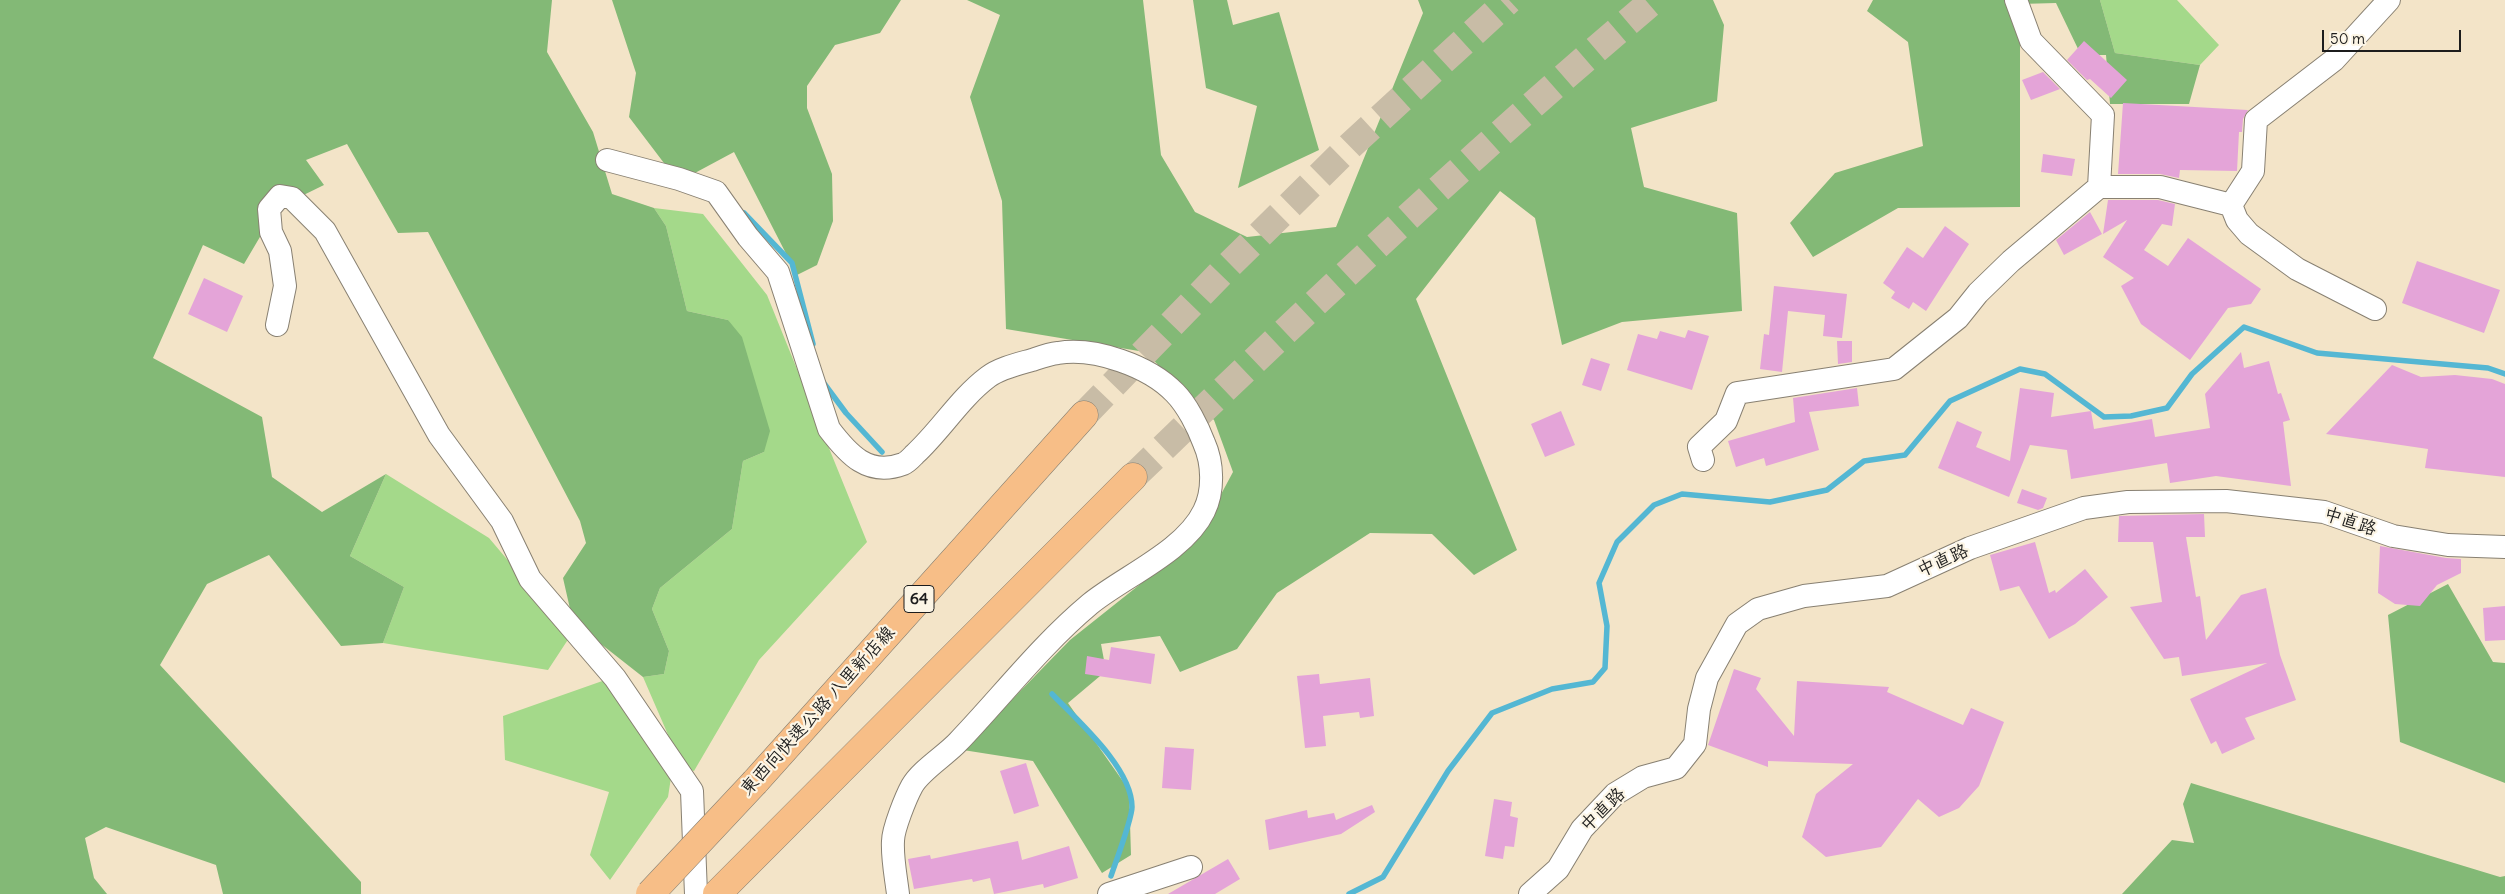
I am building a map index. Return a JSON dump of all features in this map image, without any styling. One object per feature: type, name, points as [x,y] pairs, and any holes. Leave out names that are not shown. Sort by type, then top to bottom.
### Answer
[{"type":"highway","name":"東西向快速公路 八里新店線","points":[[650,894],[755,782],[1084,415]]},
{"type":"highway","points":[[717,894],[1133,477]]},
{"type":"street","points":[[2016,0],[2031,41],[2103,115],[2099,187]]},
{"type":"street","points":[[2231,205],[2253,171],[2256,120],[2334,60],[2389,0]]},
{"type":"street","points":[[606,160],[679,179],[716,192],[748,238],[778,272],[829,429],[846,450],[864,465],[884,467],[905,464],[989,376],[1014,364],[1059,353],[1086,353],[1117,359],[1140,368],[1176,393],[1208,451],[1211,475],[1210,490],[1204,511],[1188,532],[1156,560],[1091,604],[1043,649],[957,744],[913,784],[893,839],[898,894]]},
{"type":"street","points":[[1703,460],[1699,447],[1726,421],[1737,394],[1894,369],[1958,318],[1978,293],[2011,261],[2099,187],[2160,187],[2231,205]]},
{"type":"street","points":[[277,325],[285,286],[280,250],[271,232],[269,209],[280,196],[292,198],[325,231],[439,435],[502,521],[530,579],[615,678],[692,792],[696,894]]},
{"type":"street","points":[[2231,205],[2237,220],[2249,234],[2297,269],[2376,309]]},
{"type":"street","name":"中直路","points":[[1530,894],[1558,870],[1582,829],[1615,794],[1643,777],[1676,768],[1695,744],[1699,709],[1707,678],[1737,624],[1758,609],[1804,596],[1886,586],[1970,548],[2084,508],[2128,502],[2226,501],[2324,512],[2393,536],[2448,545],[2505,548]]},
{"type":"street","points":[[1109,894],[1191,867]]},
{"type":"green space","points":[[0,0],[552,0],[547,52],[593,132],[612,194],[654,208],[666,226],[687,311],[728,320],[742,337],[770,431],[764,452],[743,461],[732,529],[660,588],[652,609],[669,651],[664,674],[643,677],[573,622],[563,578],[586,543],[580,521],[428,232],[398,233],[347,144],[306,160],[324,185],[277,208],[244,264],[203,245],[153,358],[262,417],[272,477],[322,512],[386,474],[350,556],[404,587],[383,643],[341,646],[269,555],[207,584],[160,665],[361,882],[361,894],[223,894],[216,865],[106,827],[85,838],[94,878],[107,894],[0,894]]},
{"type":"green space","points":[[612,0],[901,0],[880,33],[835,45],[807,86],[807,108],[832,174],[833,221],[817,265],[797,275],[734,152],[693,174],[670,171],[629,117],[636,73]]},
{"type":"green space","points":[[967,0],[1143,0],[1161,155],[1195,212],[1247,237],[1336,227],[1423,13],[1418,0],[1713,0],[1724,25],[1717,101],[1631,128],[1644,187],[1737,213],[1742,311],[1622,322],[1562,345],[1535,218],[1500,191],[1416,299],[1517,550],[1474,575],[1432,534],[1370,533],[1277,593],[1237,649],[1180,672],[1160,636],[1101,644],[1106,671],[1068,703],[1129,790],[1131,855],[1102,873],[1033,761],[963,750],[1070,640],[1197,539],[1233,472],[1214,420],[1145,352],[1006,329],[1002,201],[970,97],[1000,15]]},
{"type":"green space","points":[[1193,0],[1227,0],[1233,25],[1279,12],[1319,150],[1238,188],[1257,106],[1206,88]]},
{"type":"green space","points":[[1873,0],[2100,0],[2115,53],[2200,65],[2189,104],[2110,104],[2106,55],[2081,55],[2056,3],[2020,4],[2020,207],[1898,208],[1813,257],[1790,223],[1835,173],[1923,146],[1908,42],[1867,11]]},
{"type":"green space","points":[[2100,0],[2177,0],[2219,45],[2200,65],[2115,53]]},
{"type":"green space","points":[[654,208],[703,214],[767,295],[867,542],[759,660],[694,771],[682,767],[643,677],[664,674],[669,651],[652,609],[660,588],[732,529],[743,461],[764,452],[728,320],[687,311],[666,226]]},
{"type":"green space","points":[[386,474],[489,538],[571,635],[548,670],[383,643],[404,587],[350,556]]},
{"type":"green space","points":[[2448,584],[2493,662],[2505,663],[2505,783],[2400,742],[2388,615]]},
{"type":"green space","points":[[608,679],[672,771],[668,797],[610,880],[590,855],[609,792],[505,760],[503,716]]},
{"type":"green space","points":[[2191,783],[2500,877],[2505,876],[2505,894],[2122,894],[2172,840],[2194,843],[2183,804]]},
{"type":"building","points":[[2084,41],[2127,80],[2111,98],[2090,79],[2087,80],[2067,60]]},
{"type":"building","points":[[2043,72],[2060,89],[2031,100],[2022,80]]},
{"type":"building","points":[[2123,103],[2248,110],[2243,119],[2242,132],[2239,132],[2237,171],[2180,170],[2179,178],[2160,174],[2118,174]]},
{"type":"building","points":[[2043,154],[2075,159],[2072,176],[2041,172]]},
{"type":"building","points":[[2108,200],[2158,200],[2175,204],[2172,226],[2162,224],[2144,250],[2168,266],[2188,238],[2261,289],[2251,304],[2228,308],[2190,360],[2141,324],[2121,286],[2134,278],[2103,257],[2127,220],[2103,234]]},
{"type":"building","points":[[2090,212],[2102,234],[2064,255],[2056,240]]},
{"type":"building","points":[[1945,226],[1969,244],[1926,311],[1913,302],[1909,309],[1891,298],[1895,292],[1883,283],[1907,247],[1923,258]]},
{"type":"building","points":[[2417,261],[2500,290],[2484,333],[2402,303]]},
{"type":"building","points":[[204,278],[243,296],[227,332],[188,314]]},
{"type":"building","points":[[1774,286],[1847,294],[1842,338],[1823,336],[1825,315],[1788,311],[1782,372],[1760,369],[1764,334],[1769,335]]},
{"type":"building","points":[[1688,330],[1709,336],[1692,390],[1627,370],[1638,334],[1657,339],[1660,331],[1685,338]]},
{"type":"building","points":[[1837,341],[1852,341],[1852,362],[1838,364]]},
{"type":"building","points":[[2241,352],[2244,368],[2269,361],[2278,394],[2281,393],[2290,420],[2283,422],[2291,486],[2216,476],[2170,483],[2167,463],[2071,479],[2067,450],[2030,445],[2009,497],[1938,468],[1957,421],[1982,432],[1976,447],[2010,461],[2020,388],[2054,393],[2051,417],[2091,411],[2094,429],[2152,419],[2155,437],[2210,428],[2205,394]]},
{"type":"building","points":[[1591,358],[1610,364],[1601,391],[1582,385]]},
{"type":"building","points":[[2392,365],[2421,377],[2455,375],[2492,379],[2505,384],[2505,477],[2425,468],[2428,449],[2326,434]]},
{"type":"building","points":[[1857,388],[1859,406],[1809,412],[1819,450],[1766,466],[1764,458],[1736,467],[1728,441],[1795,422],[1793,398]]},
{"type":"building","points":[[1561,411],[1575,445],[1545,457],[1531,424]]},
{"type":"building","points":[[2022,489],[2047,498],[2043,508],[2038,510],[2017,503]]},
{"type":"building","points":[[2204,514],[2205,537],[2186,537],[2196,597],[2200,596],[2206,640],[2241,595],[2266,588],[2280,655],[2296,700],[2245,718],[2255,739],[2222,754],[2216,741],[2211,744],[2190,699],[2267,663],[2182,676],[2179,657],[2164,659],[2130,607],[2162,602],[2153,542],[2118,542],[2119,516]]},
{"type":"building","points":[[2035,542],[2049,593],[2055,590],[2056,593],[2085,569],[2108,597],[2075,624],[2049,639],[2019,586],[2000,591],[1990,555]]},
{"type":"building","points":[[2380,546],[2461,559],[2461,573],[2437,585],[2420,606],[2395,604],[2378,593]]},
{"type":"building","points":[[2505,606],[2505,640],[2485,641],[2483,608]]},
{"type":"building","points":[[1111,647],[1155,654],[1151,684],[1085,674],[1087,656],[1109,660]]},
{"type":"building","points":[[1734,669],[1761,678],[1756,689],[1794,736],[1797,681],[1889,687],[1887,692],[1963,725],[1971,708],[2004,722],[1979,786],[1959,808],[1939,817],[1918,799],[1881,847],[1826,857],[1802,837],[1816,794],[1853,764],[1768,761],[1768,767],[1708,745]]},
{"type":"building","points":[[1319,674],[1320,684],[1370,678],[1374,716],[1360,718],[1359,712],[1323,716],[1326,746],[1305,748],[1297,676]]},
{"type":"building","points":[[1165,747],[1194,749],[1191,790],[1162,788]]},
{"type":"building","points":[[1026,763],[1039,806],[1014,814],[1000,771]]},
{"type":"building","points":[[1494,799],[1512,802],[1510,816],[1518,818],[1514,847],[1505,846],[1503,859],[1485,856]]},
{"type":"building","points":[[1372,805],[1375,812],[1341,834],[1269,850],[1265,820],[1307,810],[1308,818],[1334,813],[1336,820]]},
{"type":"building","points":[[1018,841],[1022,860],[1069,846],[1078,878],[1044,888],[1043,884],[994,894],[990,878],[973,882],[972,879],[914,889],[908,859],[930,855],[931,859]]},
{"type":"building","points":[[1228,859],[1240,879],[1215,894],[1168,894]]},
{"type":"waterway","points":[[744,213],[792,263],[813,344]]},
{"type":"waterway","points":[[1349,894],[1383,877],[1448,771],[1492,713],[1552,689],[1593,682],[1605,668],[1607,626],[1599,583],[1617,542],[1654,505],[1682,494],[1770,502],[1827,490],[1864,461],[1905,455],[1950,401],[2020,369],[2045,374],[2104,417],[2131,416],[2167,408],[2192,374],[2244,327],[2317,353],[2488,368],[2505,374]]},
{"type":"waterway","points":[[823,382],[846,413],[882,452]]},
{"type":"waterway","points":[[1052,694],[1089,731],[1114,761],[1130,792],[1131,813],[1111,876]]},
{"type":"tunnel","points":[[1084,415],[1223,271],[1350,146],[1509,0]]},
{"type":"tunnel","points":[[1133,477],[1455,174],[1654,0]]}]
